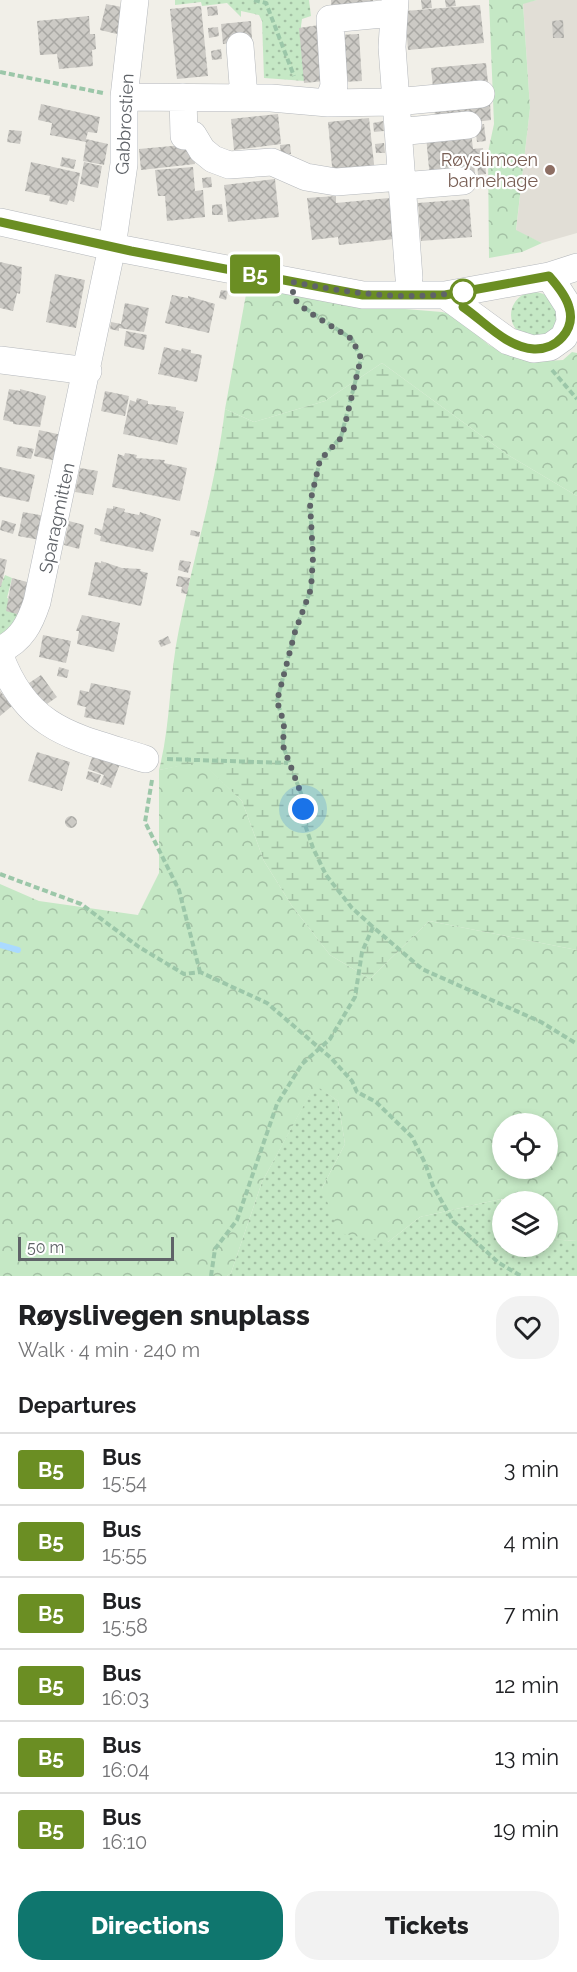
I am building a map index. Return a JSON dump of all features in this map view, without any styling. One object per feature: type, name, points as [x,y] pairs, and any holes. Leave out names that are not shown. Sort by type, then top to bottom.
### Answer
[{"type":"street","name":"Gabbrostien","points":[[112,247],[124,164],[124,97],[135,0]]},
{"type":"street","points":[[328,103],[334,86],[330,19],[396,5],[395,102],[409,278]]},
{"type":"street","points":[[240,46],[244,98]]},
{"type":"street","points":[[124,97],[244,98],[328,103],[395,102],[482,94]]},
{"type":"street","points":[[183,97],[184,136],[193,135],[202,150],[213,159],[229,165],[272,162],[306,177],[336,182],[463,181]]},
{"type":"street","points":[[398,132],[468,125]]},
{"type":"street","points":[[0,222],[112,247],[363,295],[445,295],[549,276],[577,267]]},
{"type":"street","name":"Sparagmitten","points":[[0,650],[21,636],[37,602],[88,371],[112,247]]},
{"type":"street","points":[[445,295],[508,341],[533,349],[550,347],[564,337],[570,322],[569,307],[549,276]]},
{"type":"street","points":[[0,360],[88,371]]},
{"type":"street","points":[[0,656],[27,707],[42,720],[76,737],[145,759]]},
{"type":"path","points":[[254,0],[266,2],[292,65],[299,100]]},
{"type":"path","points":[[0,72],[124,97]]},
{"type":"path","points":[[293,282],[293,298],[307,311],[352,339],[361,358],[342,437],[320,460],[310,503],[313,557],[311,589],[295,632],[277,701],[284,723],[283,746],[302,796],[307,831],[326,875],[352,908],[422,969],[541,1022],[577,1044]]},
{"type":"path","points":[[533,349],[577,399]]},
{"type":"path","points":[[145,759],[288,763]]},
{"type":"path","points":[[145,759],[153,766],[145,822],[179,890],[200,972]]},
{"type":"path","points":[[0,874],[81,904],[167,965],[184,974],[200,972],[267,1003],[320,1049],[352,1081],[357,1092],[376,1102],[412,1137],[426,1163],[433,1186],[453,1221],[499,1263],[521,1276]]},
{"type":"path","points":[[211,1276],[215,1249],[237,1220],[277,1104],[302,1064],[330,1039],[355,997],[362,952],[373,927]]},
{"type":"shaded area","name":"Røyslimoen barnehage","points":[[537,0],[577,0],[577,233],[542,243],[516,231],[530,108],[523,3]]},
{"type":"green space","points":[[175,0],[309,0],[311,16],[302,19],[301,26],[305,81],[264,78],[262,21],[259,15],[241,11],[241,17],[227,3],[202,6],[201,2],[175,5]]},
{"type":"green space","points":[[489,0],[537,0],[523,4],[530,108],[516,230],[542,243],[522,252],[489,258],[488,152],[494,124]]},
{"type":"green space","points":[[258,286],[393,308],[454,315],[489,345],[505,353],[547,361],[563,360],[572,352],[577,353],[577,496],[508,455],[382,363],[325,401],[254,422],[225,409],[247,289]]},
{"type":"green space","points":[[534,292],[550,299],[557,315],[550,331],[534,338],[518,331],[511,315],[518,299]]},
{"type":"green space","points":[[382,363],[508,455],[577,496],[577,950],[429,921],[370,979],[330,955],[292,906],[264,861],[242,801],[201,762],[159,770],[166,735],[176,647],[210,492],[225,409],[254,422],[325,401]]},
{"type":"green space","points":[[5,575],[12,578],[7,598],[27,603],[33,596],[0,643],[0,587]]},
{"type":"green space","points":[[201,761],[242,801],[264,861],[292,906],[330,955],[370,979],[429,921],[577,950],[577,1241],[558,1240],[558,1191],[492,1191],[492,1201],[420,1217],[388,1242],[339,1233],[322,1188],[345,1144],[338,1101],[315,1085],[262,1182],[231,1273],[227,1276],[0,1276],[0,884],[39,901],[138,915],[159,873],[159,770]]},
{"type":"green space","points":[[315,1084],[338,1101],[345,1144],[322,1188],[388,1242],[420,1217],[492,1201],[492,1257],[558,1257],[558,1240],[577,1241],[577,1276],[227,1276],[231,1273],[262,1182]]},
{"type":"building","points":[[331,0],[373,0],[374,13],[332,17]]},
{"type":"building","points":[[421,0],[431,0],[432,8],[422,9]]},
{"type":"building","points":[[445,0],[455,0],[456,6],[446,7]]},
{"type":"building","points":[[106,4],[127,8],[121,35],[100,30]]},
{"type":"building","points":[[480,5],[484,43],[408,50],[405,11]]},
{"type":"building","points":[[201,6],[208,76],[177,79],[170,9]]},
{"type":"building","points":[[217,6],[218,15],[208,16],[207,7]]},
{"type":"building","points":[[89,16],[90,34],[95,34],[96,49],[92,50],[93,66],[59,69],[57,54],[40,55],[37,21]]},
{"type":"building","points":[[563,20],[564,38],[553,38],[552,21]]},
{"type":"building","points":[[251,21],[252,41],[223,44],[221,24]]},
{"type":"building","points":[[319,25],[325,81],[304,83],[299,28]]},
{"type":"building","points":[[218,27],[219,36],[209,38],[208,28]]},
{"type":"building","points":[[359,34],[362,81],[342,82],[339,35]]},
{"type":"building","points":[[221,49],[222,59],[212,60],[211,51]]},
{"type":"building","points":[[486,63],[488,83],[433,88],[431,68]]},
{"type":"building","points":[[490,103],[491,120],[436,127],[434,107]]},
{"type":"building","points":[[41,104],[100,117],[97,133],[88,132],[86,139],[108,144],[104,165],[83,161],[86,142],[50,135],[52,123],[38,120]]},
{"type":"building","points":[[278,114],[281,144],[234,150],[231,119]]},
{"type":"building","points":[[369,118],[375,173],[333,177],[328,122]]},
{"type":"building","points":[[383,121],[384,131],[374,132],[373,123]]},
{"type":"building","points":[[484,124],[486,141],[477,142],[475,125]]},
{"type":"building","points":[[9,130],[22,131],[20,144],[7,142]]},
{"type":"building","points":[[471,131],[473,149],[483,148],[484,158],[474,159],[475,177],[430,179],[426,136]]},
{"type":"building","points":[[384,143],[385,153],[376,153],[375,144]]},
{"type":"building","points":[[194,144],[195,164],[141,170],[139,149]]},
{"type":"building","points":[[290,144],[291,154],[281,155],[280,145]]},
{"type":"building","points":[[62,157],[76,160],[74,169],[60,166]]},
{"type":"building","points":[[477,159],[485,159],[486,174],[478,175]]},
{"type":"building","points":[[31,162],[80,173],[74,202],[69,200],[67,205],[49,201],[50,196],[25,191]]},
{"type":"building","points":[[84,162],[102,166],[98,188],[80,184]]},
{"type":"building","points":[[193,167],[195,191],[203,190],[205,217],[167,221],[165,196],[158,196],[155,170]]},
{"type":"building","points":[[211,177],[212,187],[203,188],[202,178]]},
{"type":"building","points":[[275,179],[279,217],[228,222],[224,185]]},
{"type":"building","points":[[336,196],[336,203],[389,198],[394,239],[339,245],[338,237],[312,240],[307,198]]},
{"type":"building","points":[[469,199],[472,237],[421,241],[418,203]]},
{"type":"building","points":[[222,204],[223,215],[212,215],[212,205]]},
{"type":"building","points":[[0,262],[22,267],[20,294],[17,293],[13,311],[0,308]]},
{"type":"building","points":[[55,274],[85,280],[76,328],[46,322]]},
{"type":"building","points":[[221,290],[228,291],[226,300],[219,298]]},
{"type":"building","points":[[172,295],[188,298],[188,296],[215,304],[209,333],[165,323]]},
{"type":"building","points":[[125,303],[149,308],[144,332],[110,329],[111,322],[121,324]]},
{"type":"building","points":[[126,331],[147,335],[144,350],[124,346]]},
{"type":"building","points":[[164,347],[181,351],[182,348],[202,355],[197,382],[158,374]]},
{"type":"building","points":[[9,389],[20,391],[20,389],[46,396],[40,427],[13,424],[13,422],[3,420]]},
{"type":"building","points":[[105,391],[129,396],[125,416],[101,411]]},
{"type":"building","points":[[137,398],[148,401],[148,404],[176,407],[176,410],[184,412],[177,445],[123,434],[130,400],[136,402]]},
{"type":"building","points":[[39,430],[62,435],[57,461],[34,456]]},
{"type":"building","points":[[18,446],[34,449],[31,459],[16,456]]},
{"type":"building","points":[[125,453],[137,455],[136,458],[165,460],[164,463],[187,468],[180,501],[112,487],[118,454],[124,456]]},
{"type":"building","points":[[0,467],[35,475],[29,502],[0,496]]},
{"type":"building","points":[[80,468],[98,471],[93,495],[75,492]]},
{"type":"building","points":[[113,506],[125,509],[124,512],[139,515],[140,512],[161,519],[153,552],[100,541],[101,536],[94,534],[95,528],[102,530],[107,508],[113,509]]},
{"type":"building","points":[[23,512],[45,516],[40,540],[18,536]]},
{"type":"building","points":[[2,520],[16,524],[13,534],[0,530]]},
{"type":"building","points":[[69,521],[84,525],[79,549],[64,545]]},
{"type":"building","points":[[191,530],[200,532],[199,537],[190,535]]},
{"type":"building","points":[[0,558],[7,560],[1,587],[0,587]]},
{"type":"building","points":[[180,560],[191,562],[188,573],[178,570]]},
{"type":"building","points":[[101,561],[122,568],[141,569],[140,571],[148,573],[141,606],[88,595],[95,562],[101,563]]},
{"type":"building","points":[[178,576],[190,578],[187,594],[181,593],[182,587],[176,586]]},
{"type":"building","points":[[12,578],[31,583],[20,615],[6,611]]},
{"type":"building","points":[[82,615],[120,623],[114,652],[77,644],[79,631],[76,631]]},
{"type":"building","points":[[43,635],[71,641],[66,663],[39,657]]},
{"type":"building","points":[[168,636],[171,643],[161,647],[158,641]]},
{"type":"building","points":[[59,667],[69,670],[67,678],[57,676]]},
{"type":"building","points":[[41,675],[57,697],[47,704],[53,712],[23,687]]},
{"type":"building","points":[[91,683],[131,691],[124,725],[84,717],[86,707],[77,705],[80,690],[89,692]]},
{"type":"building","points":[[0,691],[12,706],[0,716]]},
{"type":"building","points":[[95,749],[122,758],[111,788],[100,784],[104,775],[88,769]]},
{"type":"building","points":[[37,752],[70,762],[62,791],[28,781]]},
{"type":"building","points":[[88,771],[101,775],[98,783],[86,779]]},
{"type":"building","points":[[73,816],[77,822],[73,828],[69,828],[65,820]]},
{"type":"waterway","points":[[0,945],[18,950]]},
{"type":"bus line","name":"B5","points":[[0,222],[131,251],[363,295],[445,295],[549,276],[560,289],[569,307],[570,322],[564,337],[550,347],[533,349],[508,341],[482,319],[463,307]]},
{"type":"place","name":"Røyslimoen barnehage","points":[[550,170]]},
{"type":"route","points":[[303,809],[302,796],[283,746],[284,723],[277,701],[281,676],[311,589],[313,533],[310,503],[320,460],[342,437],[347,408],[361,358],[352,339],[307,311],[293,298],[293,282],[363,295],[445,295],[466,291],[463,292]]}]
